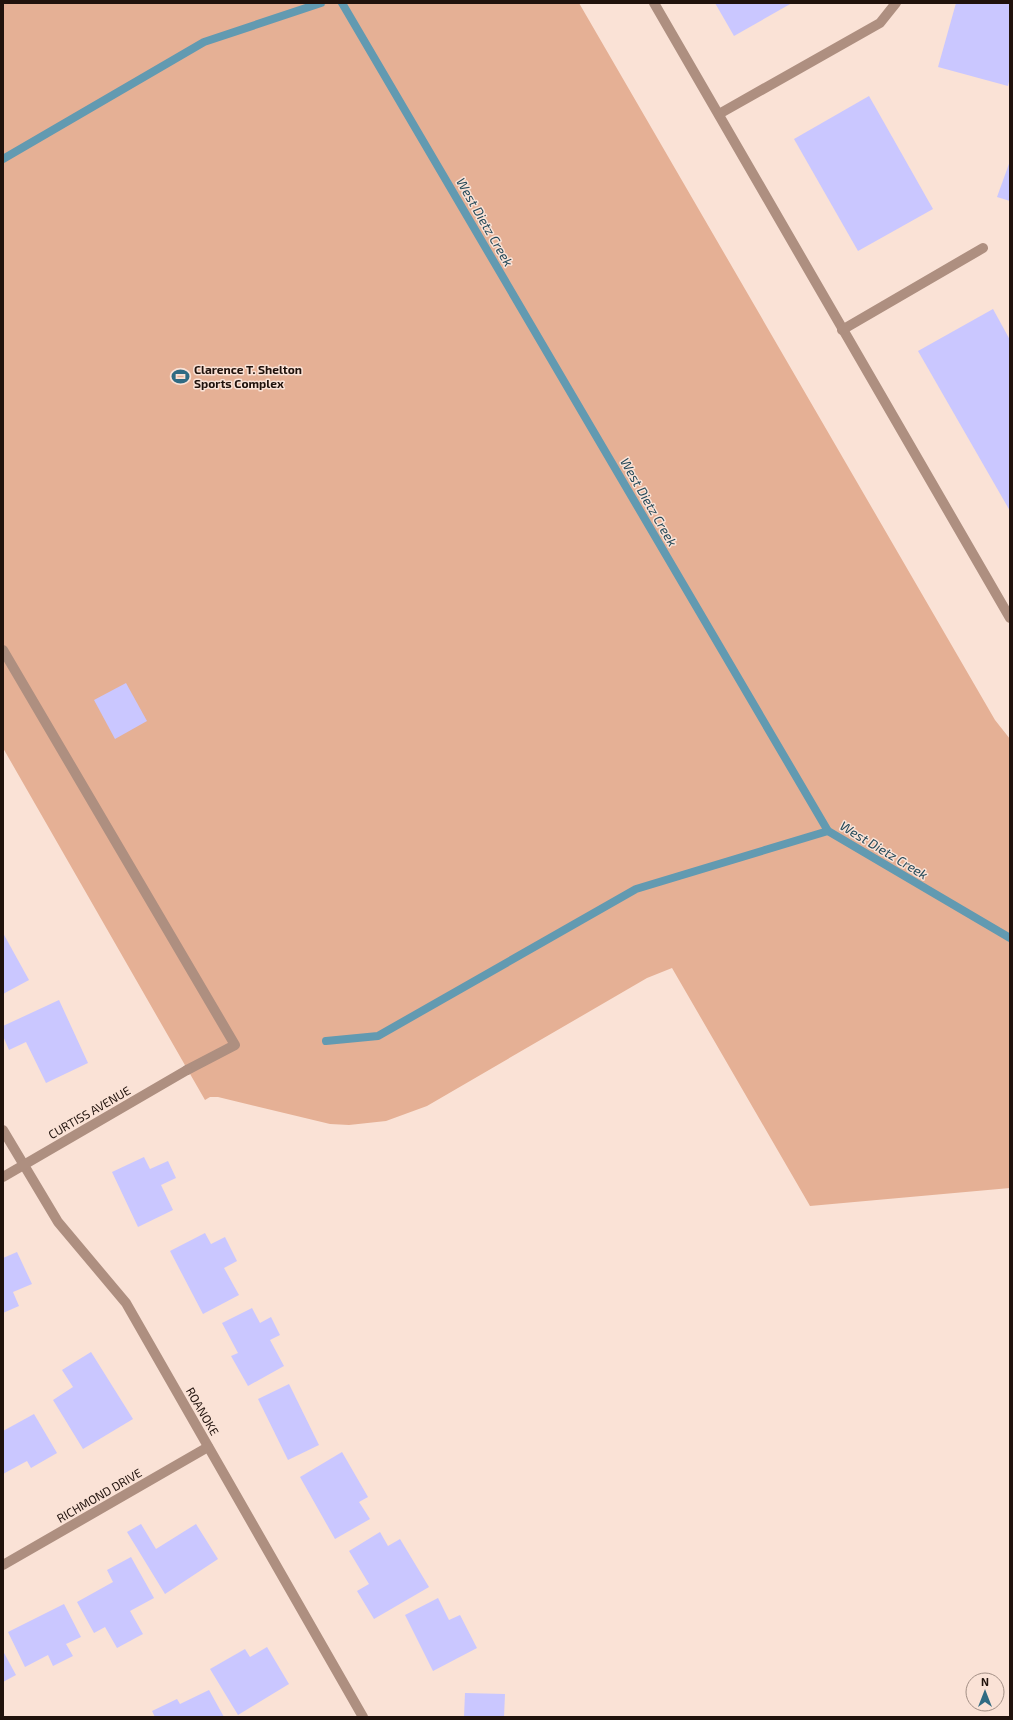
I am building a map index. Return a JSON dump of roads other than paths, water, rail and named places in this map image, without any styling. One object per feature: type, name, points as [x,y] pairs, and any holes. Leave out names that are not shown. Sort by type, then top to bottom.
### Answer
[{"type":"street","points":[[654,3],[842,330],[1006,604],[1010,618]]},
{"type":"street","points":[[719,114],[880,23],[896,3]]},
{"type":"street","points":[[842,330],[983,248]]},
{"type":"street","name":"CURTISS AVENUE","points":[[3,650],[235,1045],[187,1070],[3,1177]]},
{"type":"street","name":"ROANOKE","points":[[3,1130],[58,1222],[126,1303],[363,1717]]},
{"type":"street","name":"RICHMOND DRIVE","points":[[3,1565],[208,1447]]},
{"type":"waterway","points":[[3,159],[204,42],[321,3]]},
{"type":"waterway","name":"West Dietz Creek","points":[[342,3],[828,831],[1010,938]]},
{"type":"waterway","points":[[326,1041],[378,1036],[636,889],[828,831]]},
{"type":"place","name":"Clarence T. Shelton Sports Complex","points":[[181,376]]}]
